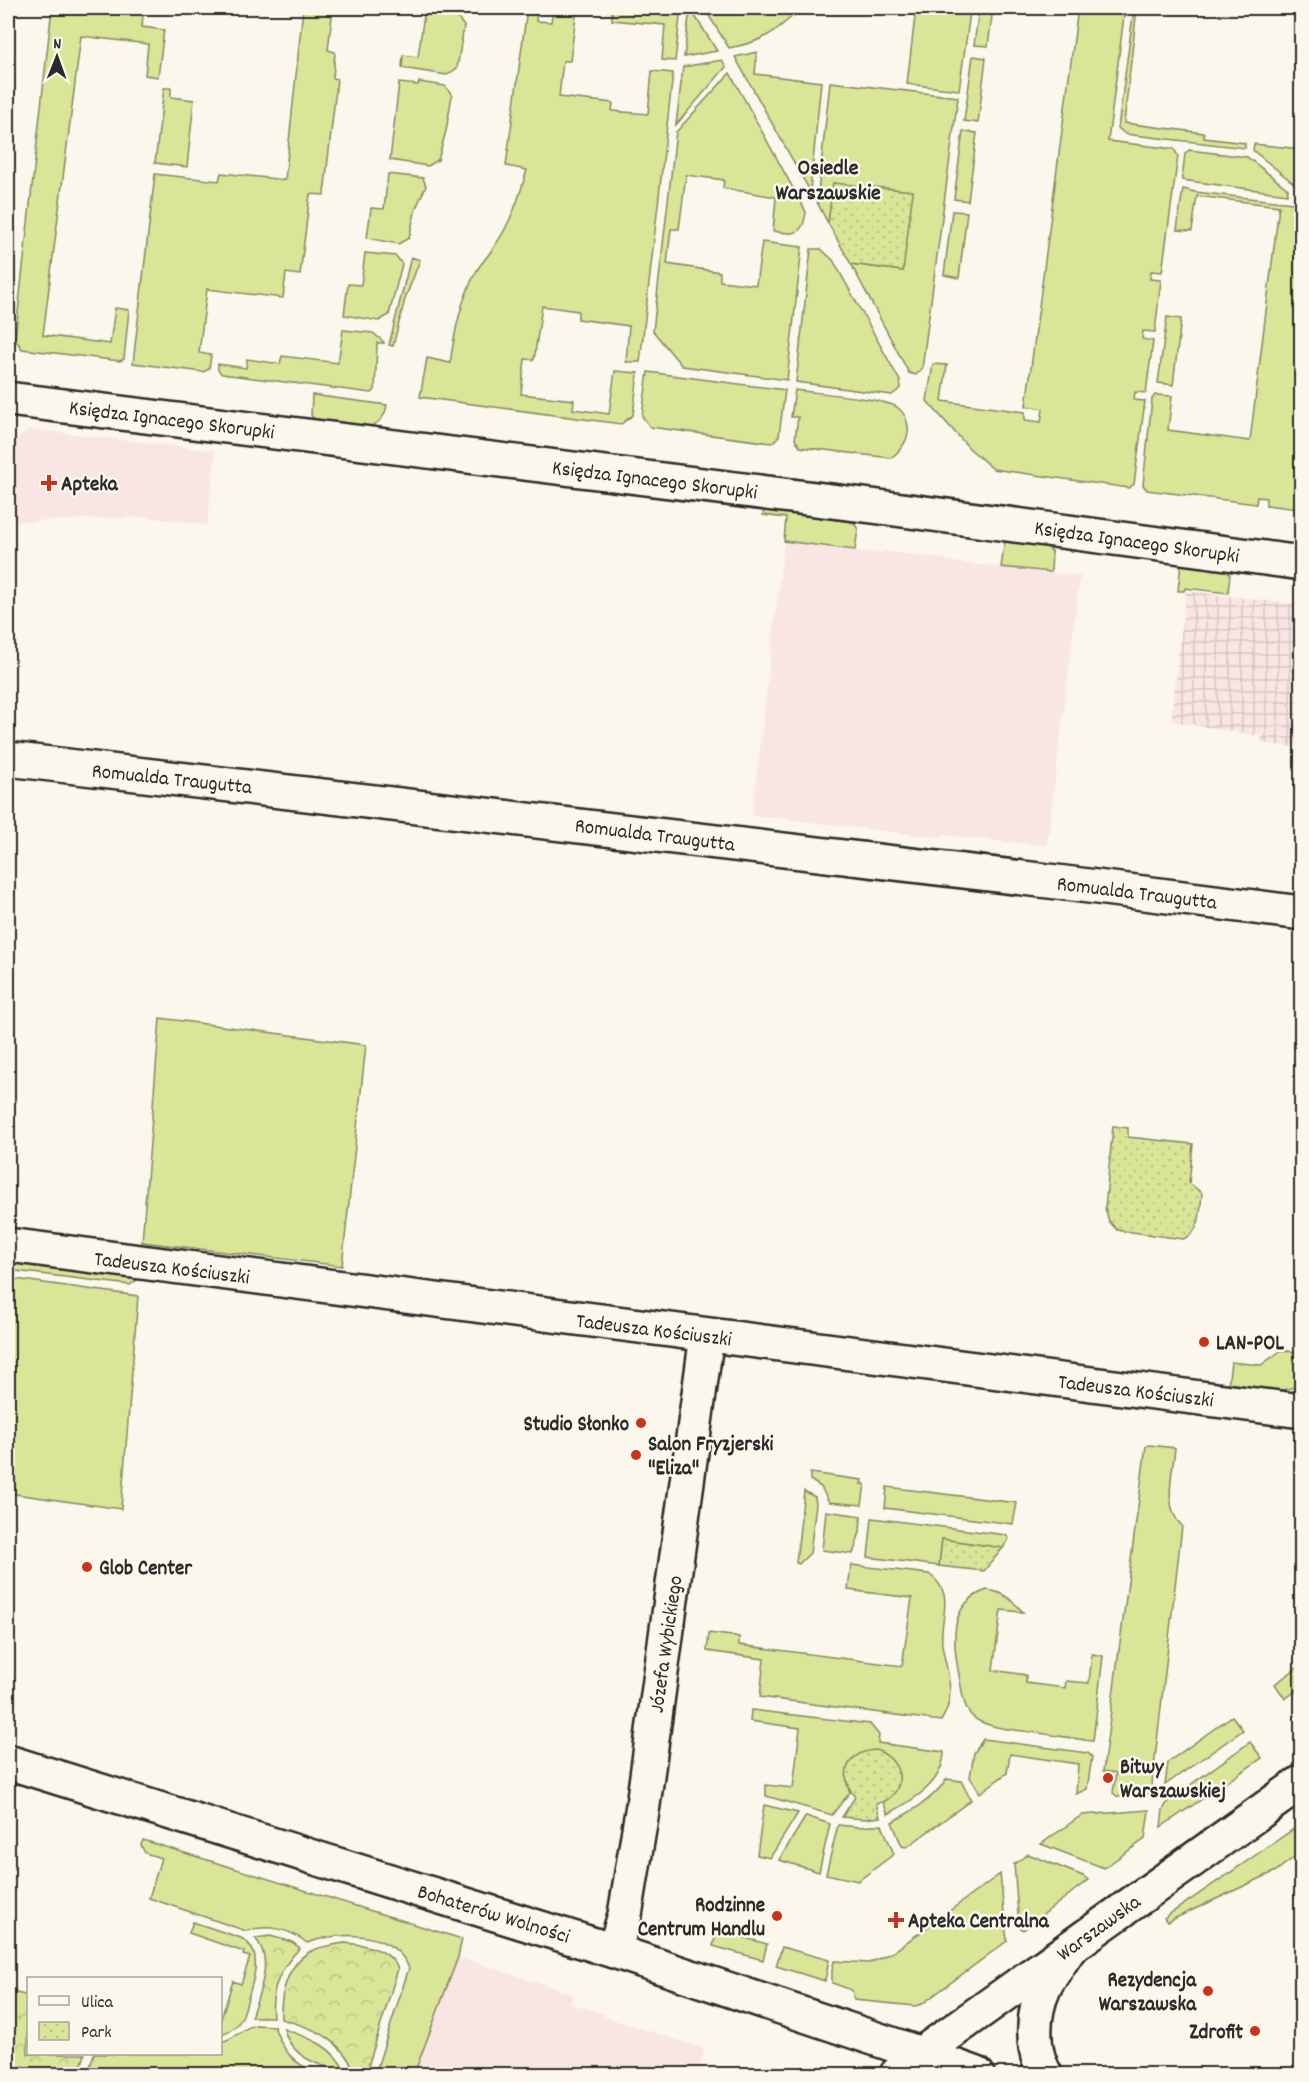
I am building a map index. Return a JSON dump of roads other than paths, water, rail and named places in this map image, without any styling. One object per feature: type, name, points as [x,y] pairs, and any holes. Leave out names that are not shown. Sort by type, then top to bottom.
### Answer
[{"type":"street","name":"Księdza Ignacego Skorupki","points":[[8,399],[872,506],[1302,563]]},
{"type":"street","name":"Romualda Traugutta","points":[[8,759],[1058,882],[1302,913]]},
{"type":"street","name":"Tadeusza Kościuszki","points":[[8,1245],[1302,1411]]},
{"type":"street","name":"Józefa Wybickiego","points":[[614,1951],[625,1915],[643,1805],[708,1335]]},
{"type":"street","name":"Bohaterów Wolności","points":[[8,1762],[614,1951],[909,2064],[977,2074]]},
{"type":"street","name":"Warszawska","points":[[909,2064],[1302,1782]]},
{"type":"street","points":[[1045,2074],[1041,2068],[1036,2044],[1035,2013],[1044,1987],[1070,1948]]},
{"type":"place","name":"Apteka","points":[[49,483]]},
{"type":"place","name":"LAN-POL","points":[[1204,1342]]},
{"type":"place","name":"Studio Słonko","points":[[641,1423]]},
{"type":"place","name":"Salon Fryzjerski \"Eliza\"","points":[[636,1455]]},
{"type":"place","name":"Glob Center","points":[[87,1567]]},
{"type":"place","name":"Bitwy Warszawskiej","points":[[1108,1778]]},
{"type":"place","name":"Rodzinne Centrum Handlu","points":[[777,1916]]},
{"type":"place","name":"Apteka Centralna","points":[[896,1920]]},
{"type":"place","name":"Rezydencja Warszawska","points":[[1208,1991]]},
{"type":"place","name":"Zdrofit","points":[[1255,2031]]},
{"type":"district","name":"Osiedle Warszawskie","points":[[828,178]]}]
